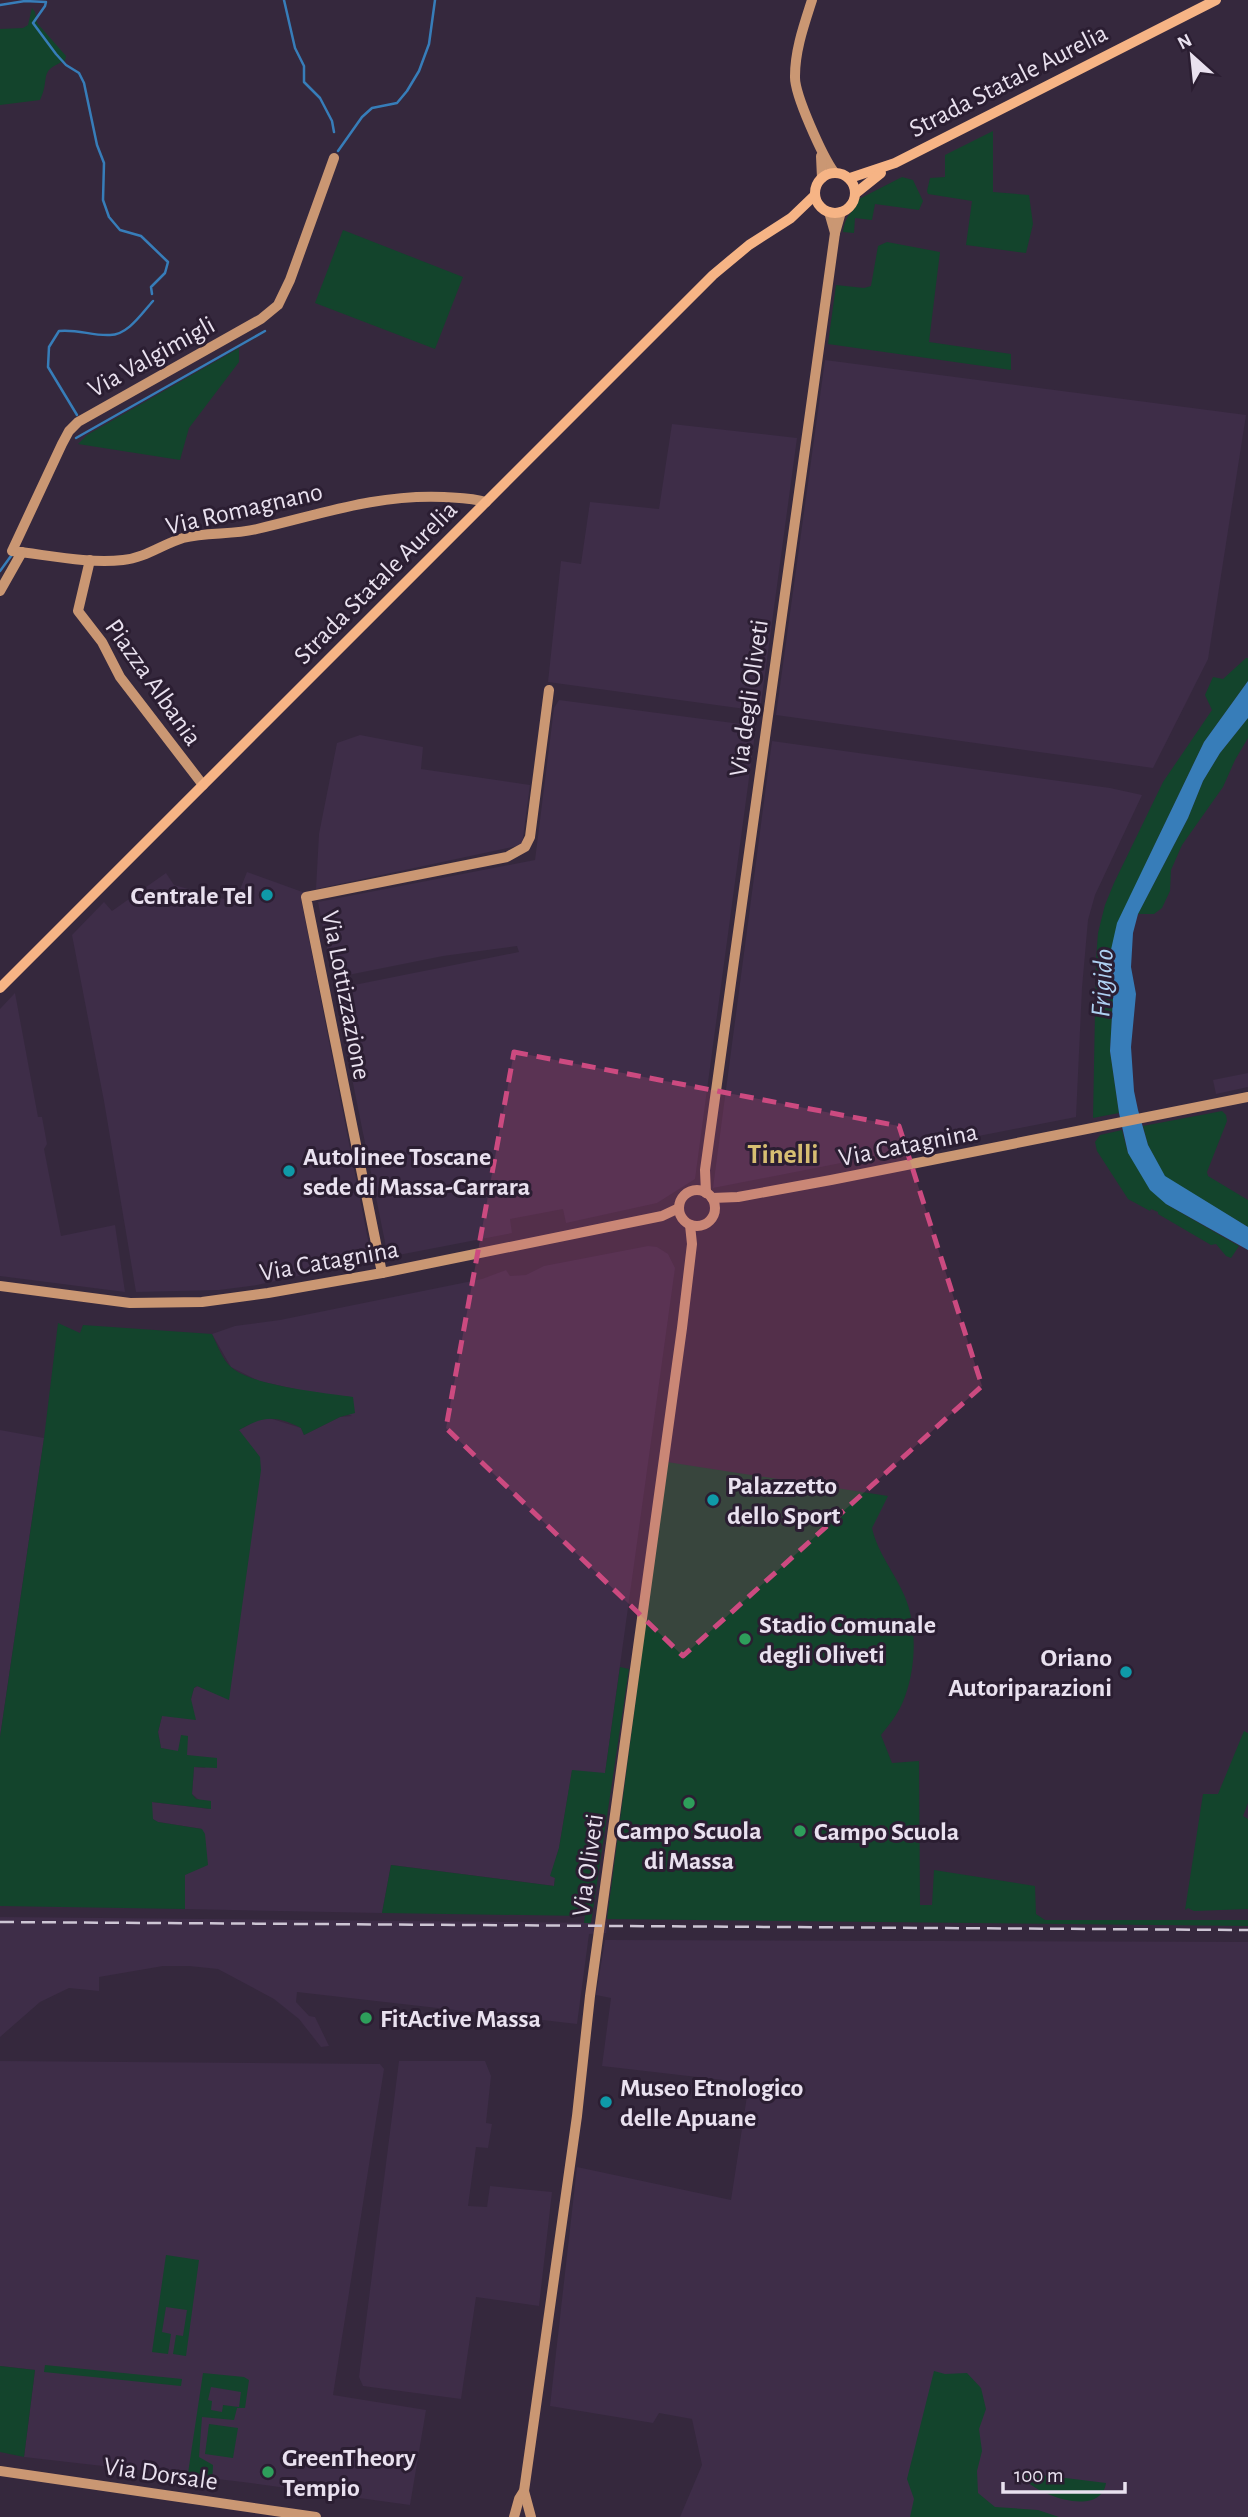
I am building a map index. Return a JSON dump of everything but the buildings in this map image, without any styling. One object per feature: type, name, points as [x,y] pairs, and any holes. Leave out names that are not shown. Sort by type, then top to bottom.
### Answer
[{"type":"main road","points":[[812,0],[797,50],[794,79],[821,152],[834,172],[850,178],[856,193]]},
{"type":"main road","name":"Strada Statale Aurelia","points":[[850,178],[895,163],[1216,0]]},
{"type":"main road","points":[[821,152],[822,178],[834,172]]},
{"type":"main road","name":"Via Valgimigli","points":[[0,591],[71,428],[271,312],[278,305],[290,280],[334,158]]},
{"type":"main road","name":"Strada Statale Aurelia","points":[[791,218],[826,210],[841,212],[852,205],[856,193],[895,163]]},
{"type":"main road","name":"Strada Statale Aurelia","points":[[0,988],[713,275],[748,245],[791,218],[815,195],[822,178]]},
{"type":"main road","points":[[815,195],[826,210]]},
{"type":"main road","name":"Via degli Oliveti","points":[[826,210],[835,233]]},
{"type":"main road","name":"Via degli Oliveti","points":[[705,1170],[835,233],[841,212]]},
{"type":"main road","name":"Via Romagnano","points":[[17,551],[122,561],[183,538],[254,530],[377,499],[418,496],[486,502]]},
{"type":"main road","name":"Piazza Albania","points":[[90,559],[78,611],[102,642],[120,677],[203,785]]},
{"type":"main road","name":"Via Lottizzazione","points":[[382,1273],[306,897],[507,857],[526,847],[530,837],[549,690]]},
{"type":"main road","name":"Via Catagnina","points":[[709,1196],[738,1197],[1248,1097]]},
{"type":"main road","points":[[705,1170],[714,1211],[710,1221],[688,1219],[683,1197],[695,1191],[705,1170]]},
{"type":"main road","points":[[695,1191],[709,1196]]},
{"type":"main road","name":"Via Catagnina","points":[[714,1211],[738,1197]]},
{"type":"main road","name":"Via Catagnina","points":[[0,1286],[95,1299],[175,1304],[268,1293],[382,1273],[662,1216],[688,1219]]},
{"type":"main road","name":"Via Oliveti","points":[[514,2517],[524,2491],[577,2116],[590,1996],[692,1244],[688,1219]]},
{"type":"main road","name":"Via Dorsale","points":[[0,2471],[316,2517]]},
{"type":"main road","name":"Via Oliveti","points":[[524,2491],[531,2517]]},
{"type":"highlighted area","points":[[514,1052],[899,1126],[982,1386],[683,1656],[446,1428]]},
{"type":"shaded area","points":[[825,360],[1246,415],[1208,659],[1153,768],[776,715]]},
{"type":"shaded area","points":[[672,424],[797,438],[760,711],[548,682],[561,561],[581,564],[590,502],[659,509]]},
{"type":"shaded area","points":[[559,700],[756,726],[695,1179],[657,1203],[566,1223],[563,1209],[510,1219],[512,1233],[388,1257],[334,989],[519,952],[517,946],[443,956],[333,978],[318,902],[535,860],[554,708]]},
{"type":"shaded area","points":[[360,735],[423,747],[421,769],[530,785],[522,845],[316,889],[319,834],[337,743]]},
{"type":"shaded area","points":[[772,741],[1110,788],[1142,795],[1095,895],[1088,920],[1076,1117],[713,1188]]},
{"type":"shaded area","points":[[247,872],[308,894],[301,899],[372,1260],[257,1285],[219,1290],[136,1292],[104,1101],[72,935],[104,902],[112,911],[166,873],[174,885],[235,902]]},
{"type":"shaded area","points":[[15,993],[38,1117],[42,1117],[47,1144],[44,1149],[61,1236],[115,1225],[125,1292],[0,1276],[0,1009]]},
{"type":"shaded area","points":[[1248,1073],[1248,1087],[1216,1094],[1213,1080]]},
{"type":"shaded area","points":[[648,1246],[657,1247],[668,1254],[675,1268],[605,1774],[572,1771],[559,1848],[551,1875],[555,1878],[554,1886],[391,1865],[382,1913],[185,1909],[185,1875],[202,1829],[152,1819],[152,1802],[210,1809],[192,1794],[194,1767],[206,1768],[187,1755],[182,1735],[178,1752],[161,1748],[158,1732],[162,1716],[191,1699],[194,1688],[198,1686],[229,1699],[239,1430],[259,1419],[269,1418],[301,1428],[304,1435],[340,1417],[352,1416],[295,1389],[259,1381],[231,1367],[212,1334],[235,1326],[280,1320],[482,1279],[506,1270],[510,1276],[526,1275],[544,1266]]},
{"type":"shaded area","points":[[0,1430],[44,1438],[0,1737]]},
{"type":"shaded area","points":[[0,1917],[607,1923],[606,1933],[589,1934],[577,2024],[297,1992],[296,2002],[309,2016],[315,2017],[329,2046],[321,2047],[299,2019],[274,1999],[218,1969],[189,1966],[163,1966],[99,1977],[99,1991],[69,1988],[40,2002],[0,2037]]},
{"type":"shaded area","points":[[605,1940],[1248,1942],[1248,2517],[680,2517],[702,2465],[692,2419],[659,2413],[653,2423],[550,2406],[577,2167],[731,2200],[749,2083],[602,2066],[611,1998],[596,1995]]},
{"type":"shaded area","points":[[0,2061],[380,2064],[384,2069],[333,2395],[426,2410],[410,2505],[243,2482],[24,2457],[35,2370],[0,2366]]},
{"type":"shaded area","points":[[399,2061],[485,2061],[491,2076],[486,2123],[492,2124],[488,2148],[476,2147],[468,2206],[487,2207],[490,2186],[552,2192],[539,2306],[476,2297],[461,2399],[363,2386],[359,2377]]},
{"type":"green space","points":[[32,8],[37,23],[66,56],[65,61],[48,72],[40,100],[0,105],[0,29],[23,28],[28,25]]},
{"type":"green space","points":[[993,131],[993,192],[1029,195],[1033,224],[1026,253],[966,245],[972,201],[928,194],[927,191],[930,178],[945,177],[945,155]]},
{"type":"green space","points":[[902,177],[913,180],[923,201],[919,210],[875,204],[872,220],[855,218],[854,233],[843,232],[846,220],[859,199]]},
{"type":"green space","points":[[343,230],[463,277],[435,349],[315,303]]},
{"type":"green space","points":[[887,242],[940,252],[929,342],[1011,354],[1011,370],[828,344],[836,285],[864,288],[871,286],[878,246]]},
{"type":"green space","points":[[239,348],[239,362],[189,428],[180,460],[78,444],[87,435]]},
{"type":"green space","points":[[1246,658],[1248,681],[1204,742],[1146,863],[1108,963],[1113,998],[1110,1051],[1119,1113],[1093,1118],[1096,959],[1098,933],[1105,905],[1163,782],[1212,710],[1205,695],[1213,677],[1223,679]]},
{"type":"green space","points":[[1248,718],[1248,738],[1223,787],[1182,845],[1171,870],[1170,891],[1162,908],[1154,914],[1138,914],[1188,818],[1203,781],[1220,753]]},
{"type":"green space","points":[[1222,1111],[1227,1121],[1207,1172],[1208,1176],[1248,1200],[1248,1227],[1165,1177],[1148,1145],[1143,1126]]},
{"type":"green space","points":[[1122,1130],[1128,1153],[1166,1204],[1239,1246],[1231,1258],[1216,1244],[1211,1245],[1158,1212],[1151,1209],[1150,1211],[1128,1199],[1097,1151],[1095,1142],[1100,1135]]},
{"type":"green space","points":[[58,1323],[80,1333],[83,1325],[212,1334],[225,1360],[241,1374],[289,1388],[353,1397],[355,1413],[340,1417],[304,1435],[301,1428],[276,1419],[255,1422],[239,1430],[260,1457],[261,1470],[229,1700],[197,1686],[191,1699],[196,1720],[162,1716],[158,1732],[161,1748],[178,1751],[181,1735],[188,1736],[187,1755],[217,1758],[217,1768],[194,1767],[192,1794],[196,1799],[211,1801],[211,1809],[152,1802],[153,1819],[202,1829],[205,1834],[208,1865],[185,1875],[185,1909],[0,1906],[0,1737]]},
{"type":"green space","points":[[667,1462],[888,1496],[872,1528],[878,1546],[905,1597],[912,1622],[914,1650],[907,1692],[895,1716],[881,1735],[892,1763],[919,1761],[920,1905],[932,1905],[934,1870],[1035,1886],[1036,1914],[1045,1920],[1248,1920],[1248,1926],[607,1919]]},
{"type":"green space","points":[[620,1667],[629,1669],[591,1923],[584,1923],[585,1916],[382,1913],[391,1865],[554,1886],[555,1878],[550,1876],[559,1848],[572,1770],[605,1773]]},
{"type":"green space","points":[[1244,1731],[1248,1733],[1248,1803],[1243,1816],[1248,1819],[1248,1909],[1185,1910],[1203,1794],[1218,1794]]},
{"type":"green space","points":[[166,2255],[199,2260],[186,2356],[173,2354],[176,2335],[183,2336],[187,2310],[166,2307],[162,2332],[171,2334],[168,2354],[152,2352]]},
{"type":"green space","points":[[45,2365],[182,2379],[181,2386],[44,2372]]},
{"type":"green space","points":[[0,2366],[35,2370],[24,2457],[0,2452]]},
{"type":"green space","points":[[934,2371],[945,2374],[967,2373],[981,2388],[986,2409],[979,2429],[982,2451],[977,2471],[978,2493],[995,2507],[1038,2510],[1059,2517],[910,2517],[914,2499],[907,2479]]},
{"type":"green space","points":[[203,2373],[244,2377],[249,2380],[245,2408],[237,2408],[234,2420],[202,2417],[199,2457],[213,2465],[212,2484],[187,2480]],"holes":[[[211,2387],[241,2392],[239,2407],[223,2405],[222,2412],[211,2410],[212,2401],[208,2400]]]},
{"type":"green space","points":[[209,2424],[238,2428],[233,2458],[205,2454]]},
{"type":"green space","points":[[1025,2473],[1106,2483],[1102,2493],[1093,2499],[1070,2500],[1032,2486],[1024,2479]]},
{"type":"water","points":[[1248,681],[1248,718],[1220,753],[1203,781],[1188,818],[1138,914],[1133,933],[1131,967],[1136,994],[1131,1047],[1138,1110],[1148,1145],[1165,1176],[1248,1227],[1248,1250],[1166,1204],[1150,1190],[1128,1153],[1110,1051],[1113,998],[1108,963],[1117,923],[1204,742]]},
{"type":"waterway","points":[[284,0],[295,48],[304,66],[304,82],[320,98],[332,121],[334,132]]},
{"type":"waterway","points":[[338,151],[362,117],[372,108],[397,103],[407,91],[419,71],[429,44],[435,0]]},
{"type":"waterway","points":[[0,5],[25,1],[46,2],[33,23],[66,65],[79,73],[84,83],[97,145],[104,163],[103,200],[109,217],[120,230],[141,236],[168,262],[165,273],[151,287],[152,294]]},
{"type":"waterway","points":[[77,415],[48,367],[49,347],[59,331],[117,334],[134,322],[153,301]]},
{"type":"waterway","points":[[76,438],[265,331]]},
{"type":"waterway","points":[[0,571],[11,556]]},
{"type":"railway","points":[[0,1922],[1248,1930]]},
{"type":"place","name":"Centrale Tel","points":[[267,895]]},
{"type":"place","name":"Autolinee Toscane sede di Massa-Carrara","points":[[289,1171]]},
{"type":"place","name":"Palazzetto dello Sport","points":[[713,1500]]},
{"type":"place","name":"Stadio Comunale degli Oliveti","points":[[745,1639]]},
{"type":"place","name":"Oriano Autoriparazioni","points":[[1126,1672]]},
{"type":"place","name":"Campo Scuola di Massa","points":[[689,1803]]},
{"type":"place","name":"Campo Scuola","points":[[800,1831]]},
{"type":"place","name":"FitActive Massa","points":[[366,2018]]},
{"type":"place","name":"Museo Etnologico delle Apuane","points":[[606,2102]]},
{"type":"place","name":"GreenTheory Tempio","points":[[268,2472]]},
{"type":"district","name":"Tinelli","points":[[783,1153]]},
{"type":"water label","name":"Frigido","points":[[1101,983]]}]
